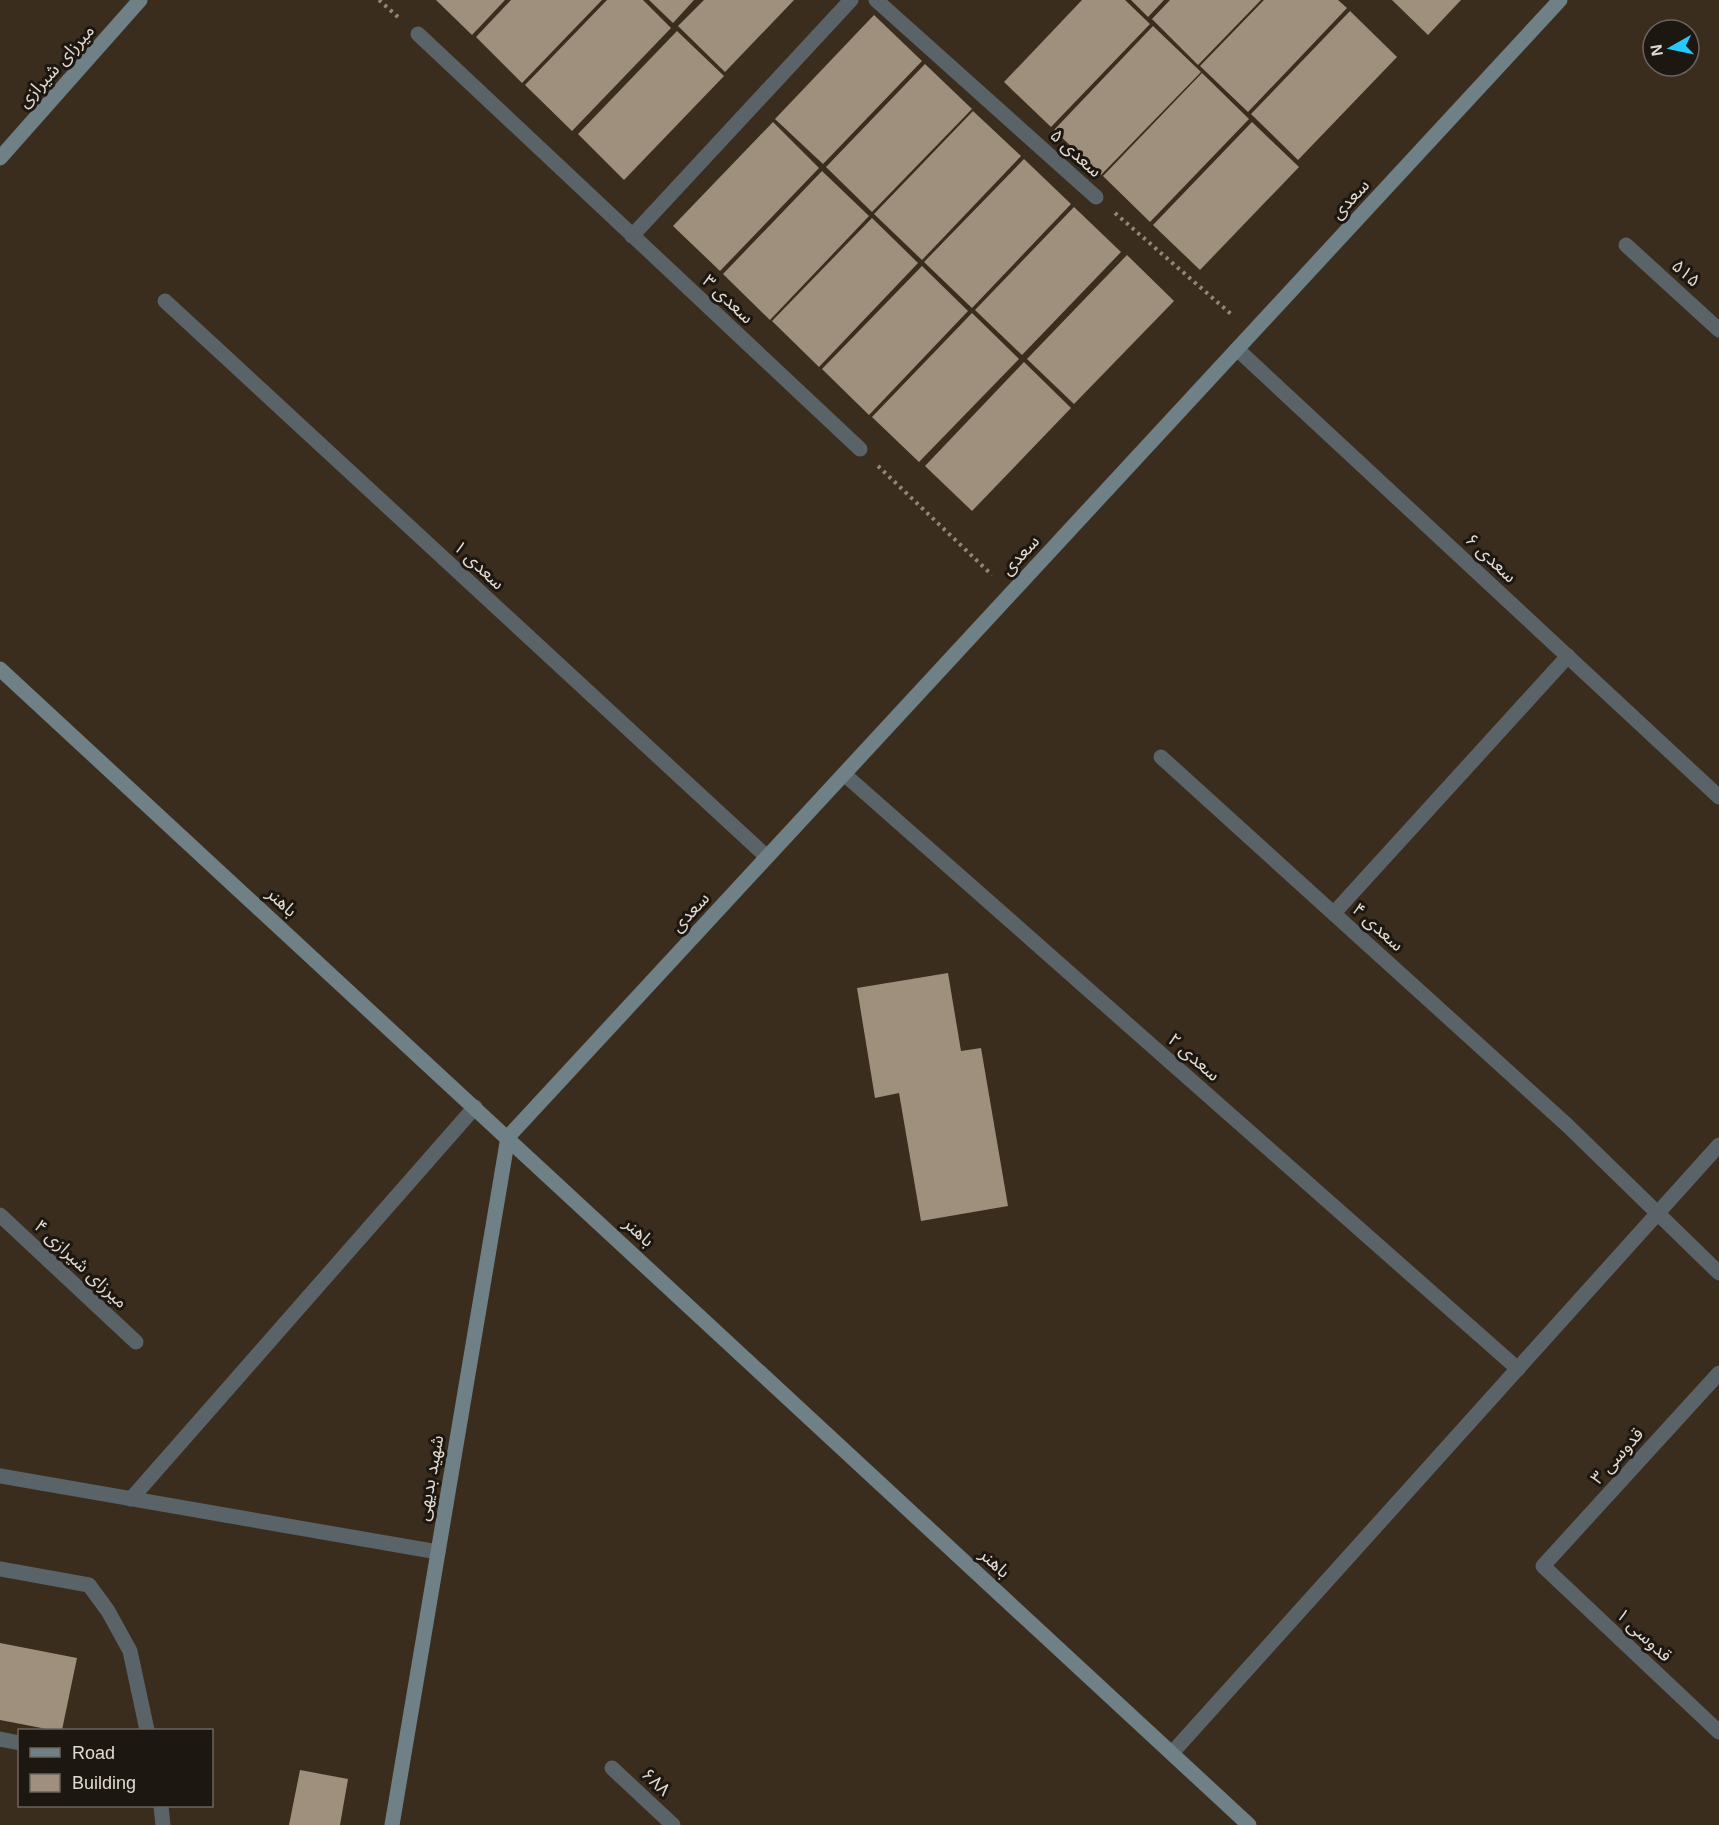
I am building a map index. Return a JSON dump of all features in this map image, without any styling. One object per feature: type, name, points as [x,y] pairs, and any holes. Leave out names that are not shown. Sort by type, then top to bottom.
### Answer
[{"type":"street","name":"میرزای شیرازی","points":[[1,154],[140,0]]},
{"type":"street","points":[[632,236],[851,0]]},
{"type":"street","name":"سعدی ۵","points":[[876,0],[1096,197]]},
{"type":"street","name":"سعدی","points":[[508,1137],[1560,0]]},
{"type":"street","name":"سعدی ۳","points":[[418,34],[860,449]]},
{"type":"street","name":"۵۱۵","points":[[1626,245],[1719,330]]},
{"type":"street","name":"سعدی ۱","points":[[165,301],[767,857]]},
{"type":"street","name":"سعدی ۶","points":[[1237,349],[1719,797]]},
{"type":"street","points":[[1334,913],[1568,656]]},
{"type":"street","name":"باهنر","points":[[0,669],[476,1107],[1249,1825]]},
{"type":"street","name":"سعدی ۴","points":[[1161,757],[1567,1125],[1719,1273]]},
{"type":"street","name":"سعدی ۲","points":[[844,774],[1518,1369]]},
{"type":"street","points":[[131,1499],[476,1107]]},
{"type":"street","name":"شهید بدیهی","points":[[392,1825],[508,1137]]},
{"type":"street","points":[[1172,1753],[1719,1145]]},
{"type":"street","name":"میرزای شیرازی ۴","points":[[0,1215],[136,1342]]},
{"type":"street","name":"قدوسی ۳","points":[[1543,1566],[1719,1373]]},
{"type":"street","points":[[0,1476],[438,1552]]},
{"type":"street","name":"قدوسی ۱","points":[[1543,1566],[1719,1732]]},
{"type":"street","points":[[0,1569],[89,1585],[108,1611],[130,1651],[147,1729]]},
{"type":"street","points":[[0,1739],[18,1743]]},
{"type":"street","name":"۶۸۸","points":[[612,1768],[674,1825]]},
{"type":"street","points":[[160,1807],[163,1825]]},
{"type":"path","name":"سعدی ۵","points":[[1096,197],[1252,333]]},
{"type":"path","points":[[860,449],[1011,593]]},
{"type":"building","points":[[436,0],[505,0],[472,35]]},
{"type":"building","points":[[511,0],[602,0],[522,83],[476,37]]},
{"type":"building","points":[[607,0],[643,0],[671,28],[572,131],[525,85]]},
{"type":"building","points":[[649,0],[694,0],[673,23]]},
{"type":"building","points":[[704,0],[794,0],[725,72],[678,26]]},
{"type":"building","points":[[1082,0],[1125,0],[1150,24],[1051,127],[1004,82]]},
{"type":"building","points":[[1131,0],[1164,0],[1148,17]]},
{"type":"building","points":[[1170,0],[1261,0],[1198,65],[1152,19]]},
{"type":"building","points":[[1264,0],[1338,0],[1347,8],[1248,112],[1200,66]]},
{"type":"building","points":[[1392,0],[1461,0],[1428,35]]},
{"type":"building","points":[[1350,11],[1397,57],[1298,160],[1251,114]]},
{"type":"building","points":[[874,15],[922,61],[823,164],[775,119]]},
{"type":"building","points":[[1153,26],[1201,72],[1101,175],[1054,130]]},
{"type":"building","points":[[677,31],[724,76],[624,180],[578,134]]},
{"type":"building","points":[[925,64],[972,109],[872,212],[826,167]]},
{"type":"building","points":[[1202,73],[1249,119],[1150,222],[1103,176]]},
{"type":"building","points":[[973,111],[1021,156],[922,260],[874,214]]},
{"type":"building","points":[[773,122],[819,168],[720,271],[673,226]]},
{"type":"building","points":[[1252,122],[1299,167],[1200,270],[1153,225]]},
{"type":"building","points":[[1024,159],[1071,204],[972,308],[924,262]]},
{"type":"building","points":[[822,171],[869,216],[770,320],[723,274]]},
{"type":"building","points":[[1074,207],[1121,252],[1022,355],[975,310]]},
{"type":"building","points":[[872,218],[918,263],[819,367],[772,321]]},
{"type":"building","points":[[1127,255],[1174,301],[1074,404],[1027,359]]},
{"type":"building","points":[[922,266],[968,311],[869,415],[822,369]]},
{"type":"building","points":[[972,313],[1019,359],[919,462],[872,417]]},
{"type":"building","points":[[1024,362],[1071,408],[972,511],[925,466]]},
{"type":"building","points":[[948,973],[961,1051],[981,1048],[1008,1206],[921,1221],[899,1093],[875,1098],[857,988]]},
{"type":"building","points":[[0,1643],[77,1658],[62,1729],[47,1729],[0,1720]]},
{"type":"building","points":[[300,1770],[348,1779],[340,1825],[289,1825]]}]
